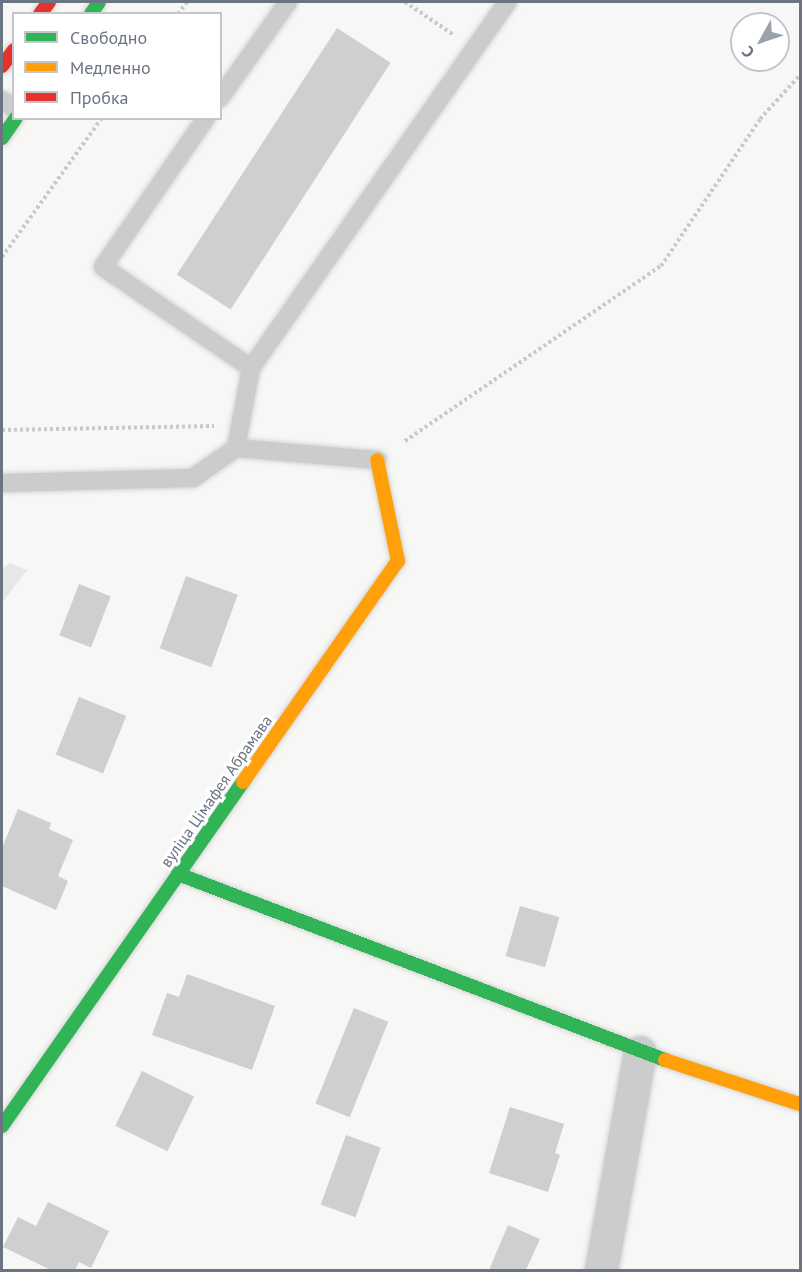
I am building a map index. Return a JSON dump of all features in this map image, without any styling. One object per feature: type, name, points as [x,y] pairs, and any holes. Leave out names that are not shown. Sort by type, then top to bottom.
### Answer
[{"type":"street","points":[[2,66],[12,53]]},
{"type":"street","points":[[2,138],[15,120]]},
{"type":"street","name":"вуліца Цімафея Абрамава","points":[[2,1126],[398,561],[377,460]]},
{"type":"street","points":[[178,873],[640,1052],[801,1104]]},
{"type":"street","points":[[601,1270],[640,1052]]},
{"type":"lane","points":[[222,95],[288,2]]},
{"type":"lane","points":[[236,448],[250,368],[507,2]]},
{"type":"lane","points":[[205,120],[103,267],[250,368]]},
{"type":"lane","points":[[2,483],[193,478],[236,448],[377,460]]},
{"type":"path","points":[[405,2],[474,49]]},
{"type":"path","points":[[377,460],[661,266],[760,119],[801,75]]},
{"type":"path","points":[[2,257],[101,120]]},
{"type":"path","points":[[2,430],[240,426]]},
{"type":"shaded area","points":[[10,563],[27,570],[2,603],[2,569]]},
{"type":"building","points":[[337,28],[391,63],[231,309],[177,275]]},
{"type":"building","points":[[186,576],[238,595],[211,667],[160,648]]},
{"type":"building","points":[[79,584],[111,596],[91,648],[59,635]]},
{"type":"building","points":[[79,697],[126,716],[103,774],[56,754]]},
{"type":"building","points":[[18,809],[51,823],[49,829],[73,840],[58,876],[68,881],[56,910],[2,886],[2,848]]},
{"type":"building","points":[[520,906],[559,917],[545,967],[506,956]]},
{"type":"building","points":[[187,974],[275,1006],[252,1070],[152,1035],[167,993],[179,997]]},
{"type":"building","points":[[354,1008],[388,1022],[350,1117],[315,1103]]},
{"type":"building","points":[[142,1071],[194,1096],[167,1151],[115,1126]]},
{"type":"building","points":[[510,1107],[564,1124],[555,1153],[560,1155],[548,1192],[489,1173]]},
{"type":"building","points":[[346,1135],[381,1148],[355,1217],[321,1205]]},
{"type":"building","points":[[48,1202],[109,1231],[91,1268],[79,1262],[75,1270],[51,1270],[3,1247],[18,1217],[36,1226]]},
{"type":"building","points":[[508,1225],[540,1239],[526,1270],[489,1270]]},
{"type":"traffic: fast","points":[[92,12],[99,2]]},
{"type":"traffic: fast","points":[[2,138],[15,120]]},
{"type":"traffic: fast","points":[[2,1126],[243,782]]},
{"type":"traffic: fast","points":[[178,874],[665,1060]]},
{"type":"traffic: slow","points":[[243,782],[398,561],[377,460]]},
{"type":"traffic: slow","points":[[665,1060],[800,1104]]},
{"type":"traffic: jam","points":[[42,12],[49,2]]},
{"type":"traffic: jam","points":[[2,66],[12,53]]}]
